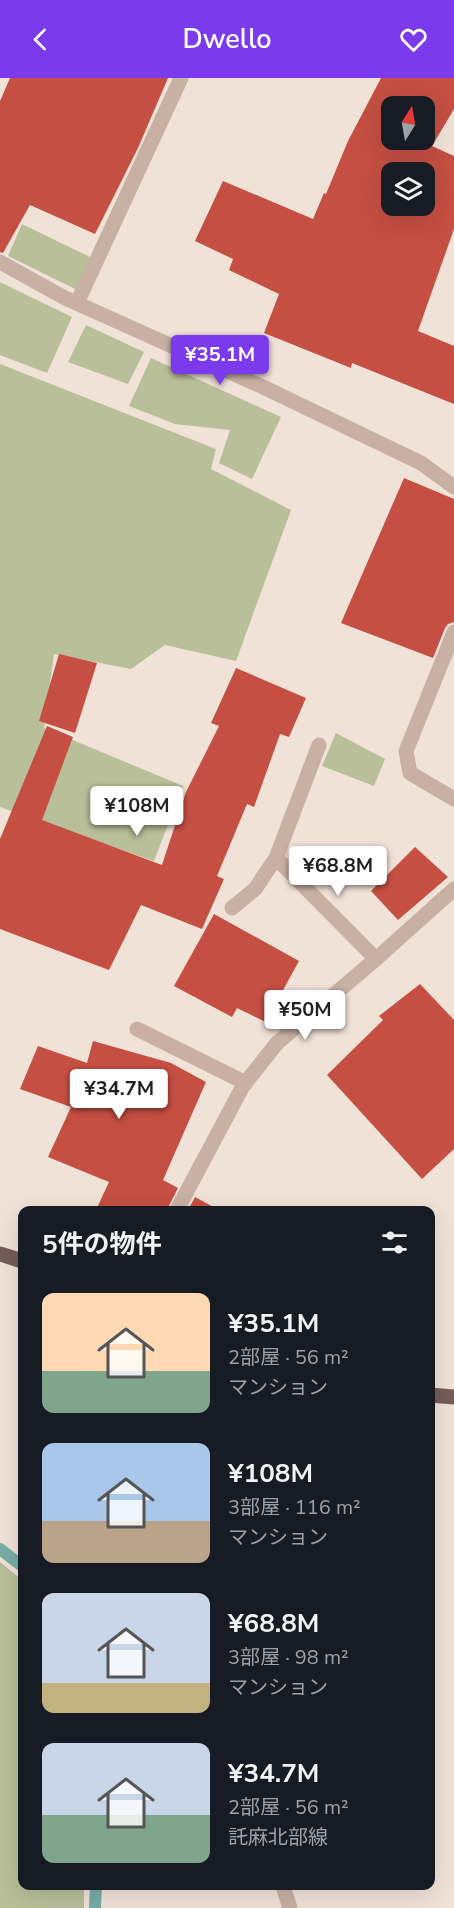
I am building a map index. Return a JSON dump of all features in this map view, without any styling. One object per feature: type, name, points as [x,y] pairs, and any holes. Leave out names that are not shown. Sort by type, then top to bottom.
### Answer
[{"type":"main road","points":[[0,1254],[18,1260]]},
{"type":"main road","points":[[435,1395],[454,1397]]},
{"type":"street","points":[[77,303],[181,78]]},
{"type":"street","points":[[0,262],[77,303],[261,386],[421,463],[454,487]]},
{"type":"street","points":[[454,632],[406,751],[410,773],[454,799]]},
{"type":"street","points":[[232,908],[255,889],[276,858],[319,744]]},
{"type":"street","points":[[276,858],[376,959]]},
{"type":"street","points":[[179,1206],[246,1083],[277,1043],[454,889]]},
{"type":"street","points":[[137,1029],[246,1083]]},
{"type":"street","points":[[284,1890],[290,1908]]},
{"type":"green space","points":[[22,224],[90,257],[80,287],[75,289],[8,256]]},
{"type":"green space","points":[[0,282],[72,317],[47,373],[0,355]]},
{"type":"green space","points":[[86,325],[144,352],[128,384],[68,362]]},
{"type":"green space","points":[[151,358],[281,417],[252,479],[219,463],[230,430],[175,424],[129,406]]},
{"type":"green space","points":[[0,364],[216,449],[211,469],[291,510],[236,661],[165,645],[131,669],[54,654],[44,728],[183,786],[154,861],[0,807]]},
{"type":"green space","points":[[336,733],[385,759],[374,786],[322,766]]},
{"type":"green space","points":[[0,1562],[18,1577],[18,1890],[84,1890],[84,1908],[0,1908]]},
{"type":"building","points":[[10,78],[168,78],[138,148],[95,234],[30,205],[3,253],[0,252],[0,101]]},
{"type":"building","points":[[381,78],[454,78],[454,109],[435,141],[435,96],[381,96],[381,150],[435,150],[435,147],[454,156],[454,229],[418,331],[454,346],[454,404],[352,363],[351,368],[264,333],[279,294],[229,270],[233,259],[195,241],[223,181],[313,219],[324,193],[326,194],[348,141]]},
{"type":"building","points":[[404,478],[454,499],[454,622],[445,628],[433,658],[341,623]]},
{"type":"building","points":[[59,654],[97,663],[75,733],[39,721]]},
{"type":"building","points":[[236,668],[306,698],[289,737],[280,734],[254,807],[247,804],[217,876],[224,879],[202,929],[141,905],[109,970],[0,929],[0,839],[47,726],[73,737],[42,820],[162,865],[186,792],[219,726],[211,723]]},
{"type":"building","points":[[415,847],[448,877],[398,920],[371,891]]},
{"type":"building","points":[[214,914],[299,961],[282,992],[289,996],[272,1025],[237,1008],[232,1017],[174,986]]},
{"type":"building","points":[[420,984],[454,1020],[454,1149],[422,1179],[327,1075],[383,1020],[379,1016]]},
{"type":"building","points":[[93,1041],[171,1063],[206,1082],[163,1180],[178,1188],[169,1206],[98,1206],[109,1182],[48,1157],[71,1107],[20,1089],[38,1046],[87,1063]]},
{"type":"building","points":[[195,1197],[212,1206],[190,1206]]},
{"type":"waterway","points":[[0,1549],[18,1563]]},
{"type":"waterway","points":[[95,1908],[96,1890]]}]
